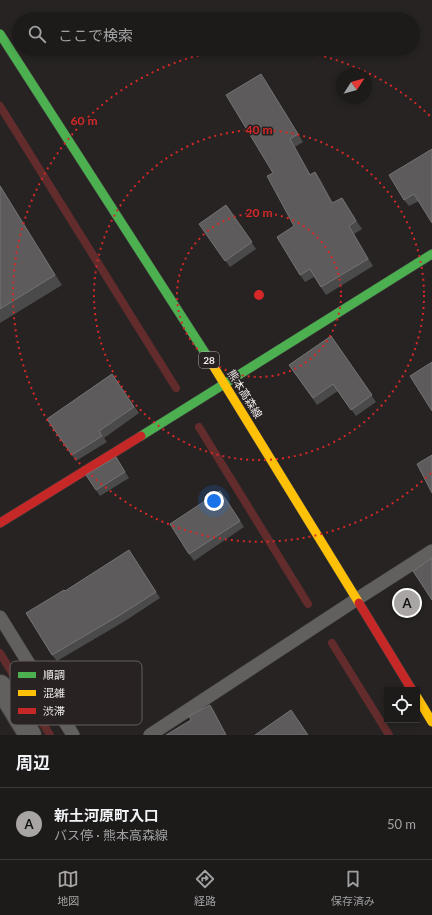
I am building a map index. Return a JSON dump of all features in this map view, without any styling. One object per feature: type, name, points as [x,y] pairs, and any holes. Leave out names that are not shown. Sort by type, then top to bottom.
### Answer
[{"type":"main road","name":"熊本高森線","points":[[0,34],[12,53]]},
{"type":"main road","name":"熊本高森線","points":[[14,56],[225,384],[410,687]]},
{"type":"main road","points":[[0,523],[432,254]]},
{"type":"main road","points":[[420,702],[432,722]]},
{"type":"street","points":[[0,686],[10,702]]},
{"type":"street","points":[[24,725],[30,735]]},
{"type":"lane","points":[[150,735],[432,551]]},
{"type":"lane","points":[[0,617],[27,661]]},
{"type":"lane","points":[[67,725],[73,735]]},
{"type":"building","points":[[261,74],[298,134],[290,139],[310,175],[315,172],[332,203],[342,198],[356,221],[349,226],[368,259],[321,287],[310,269],[300,275],[277,237],[294,226],[267,176],[273,173],[226,95]]},
{"type":"building","points":[[432,149],[432,223],[414,194],[404,200],[389,175]]},
{"type":"building","points":[[0,186],[55,275],[0,309]]},
{"type":"building","points":[[226,205],[252,242],[225,261],[199,224]]},
{"type":"building","points":[[331,336],[372,395],[351,410],[333,384],[313,398],[289,365]]},
{"type":"building","points":[[432,362],[432,411],[410,376]]},
{"type":"building","points":[[112,374],[134,407],[99,431],[102,436],[72,455],[47,419]]},
{"type":"building","points":[[432,455],[432,493],[417,464]]},
{"type":"building","points":[[116,457],[125,472],[96,490],[86,475]]},
{"type":"building","points":[[220,491],[240,521],[189,554],[170,524]]},
{"type":"building","points":[[129,550],[156,592],[52,655],[26,613],[64,590],[65,591]]},
{"type":"building","points":[[432,558],[432,600],[413,571]]},
{"type":"building","points":[[210,705],[226,735],[166,735],[191,720],[189,716]]},
{"type":"building","points":[[291,710],[308,735],[255,735]]},
{"type":"waterway","points":[[0,106],[176,388]]},
{"type":"waterway","points":[[199,427],[308,604]]},
{"type":"waterway","points":[[332,643],[389,735]]},
{"type":"waterway","points":[[0,653],[10,669]]},
{"type":"waterway","points":[[44,725],[50,735]]},
{"type":"traffic: fast","points":[[0,34],[12,53]]},
{"type":"traffic: fast","points":[[14,56],[209,359]]},
{"type":"traffic: fast","points":[[141,436],[432,254]]},
{"type":"traffic: slow","points":[[209,359],[359,603]]},
{"type":"traffic: slow","points":[[420,702],[432,722]]},
{"type":"traffic: jam","points":[[0,523],[141,436]]},
{"type":"traffic: jam","points":[[359,603],[410,687]]},
{"type":"place","name":"新土河原町入口","points":[[407,603]]}]
